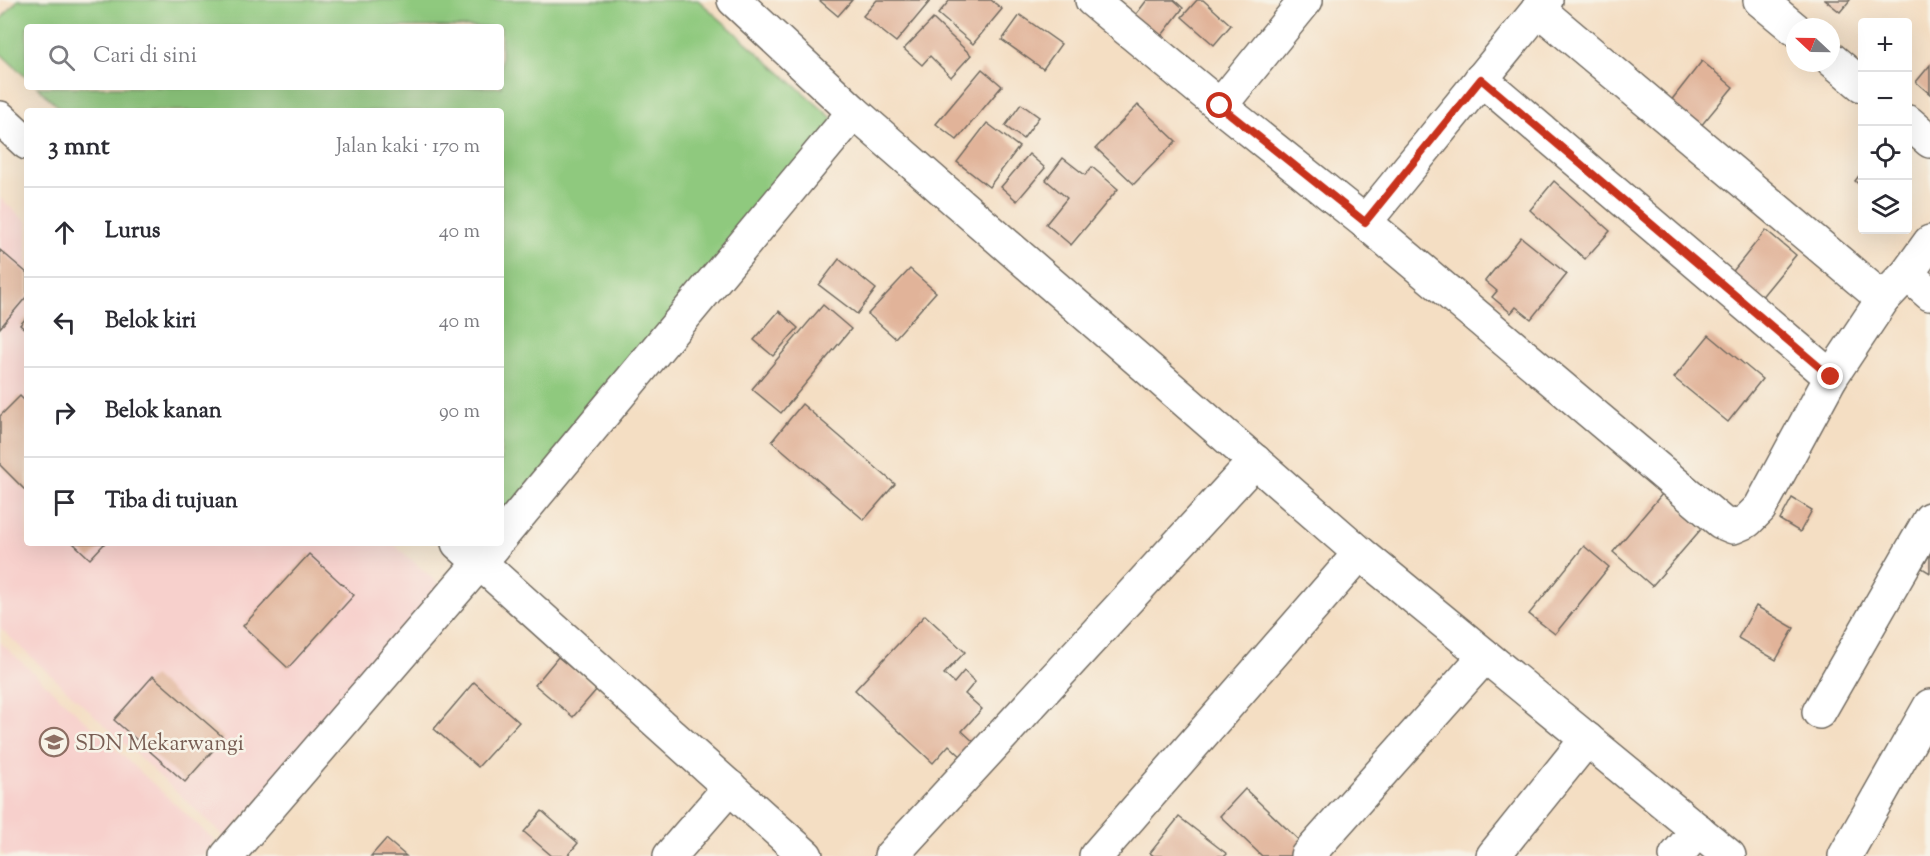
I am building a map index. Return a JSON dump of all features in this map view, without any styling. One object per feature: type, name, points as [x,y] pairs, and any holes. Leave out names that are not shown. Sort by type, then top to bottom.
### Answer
[{"type":"street","points":[[735,0],[854,112],[1360,553],[1730,856]]},
{"type":"street","points":[[1092,0],[1365,222],[1720,522],[1733,527],[1747,521],[1760,508],[1831,377],[1883,299],[1919,284],[1930,242]]},
{"type":"street","points":[[1220,106],[1306,0]]},
{"type":"street","points":[[1760,0],[1786,22]]},
{"type":"street","points":[[1365,222],[1542,5],[1883,299]]},
{"type":"street","points":[[1840,66],[1858,81]]},
{"type":"street","points":[[1481,79],[1831,377]]},
{"type":"street","points":[[504,533],[854,112]]},
{"type":"street","points":[[0,118],[24,140]]},
{"type":"street","points":[[1912,125],[1930,141]]},
{"type":"street","points":[[891,856],[1255,461]]},
{"type":"street","points":[[1819,712],[1930,519]]},
{"type":"street","points":[[227,856],[478,550],[806,856]]},
{"type":"street","points":[[1096,856],[1360,553]]},
{"type":"street","points":[[1307,856],[1485,656]]},
{"type":"street","points":[[1845,856],[1930,706]]},
{"type":"street","points":[[1493,856],[1587,739]]},
{"type":"street","points":[[670,856],[730,787]]},
{"type":"street","points":[[1676,856],[1698,830]]},
{"type":"shaded area","points":[[0,198],[24,219],[24,546],[395,546],[446,590],[225,837],[0,628]]},
{"type":"shaded area","name":"SDN Mekarwangi","points":[[0,642],[215,841],[203,856],[5,856],[0,851]]},
{"type":"green space","points":[[18,0],[698,0],[839,124],[514,520],[504,511],[504,108],[60,108],[40,90],[504,90],[504,24],[24,24],[24,75],[0,53],[0,20]]},
{"type":"building","points":[[819,0],[852,0],[838,16]]},
{"type":"building","points":[[877,0],[931,0],[896,42],[863,16]]},
{"type":"building","points":[[950,0],[991,0],[1002,9],[973,44],[938,14]]},
{"type":"building","points":[[1147,0],[1174,0],[1183,8],[1160,38],[1134,17]]},
{"type":"building","points":[[1197,0],[1203,0],[1231,25],[1214,45],[1182,17]]},
{"type":"building","points":[[1825,0],[1850,0],[1840,12]]},
{"type":"building","points":[[1020,15],[1061,44],[1043,69],[1002,40]]},
{"type":"building","points":[[933,19],[971,55],[951,77],[930,56],[922,65],[904,49]]},
{"type":"building","points":[[1702,61],[1733,87],[1700,127],[1670,102]]},
{"type":"building","points":[[1930,65],[1930,94],[1916,82]]},
{"type":"building","points":[[982,69],[1002,86],[957,140],[936,124]]},
{"type":"building","points":[[1021,104],[1039,117],[1023,139],[1005,126]]},
{"type":"building","points":[[1138,105],[1176,141],[1134,184],[1096,148]]},
{"type":"building","points":[[987,123],[1019,147],[989,187],[957,162]]},
{"type":"building","points":[[1029,154],[1045,168],[1017,201],[1001,187]]},
{"type":"building","points":[[1063,158],[1085,175],[1092,167],[1118,189],[1071,245],[1046,224],[1067,198],[1046,180]]},
{"type":"building","points":[[1554,181],[1610,231],[1585,259],[1530,210]]},
{"type":"building","points":[[1766,230],[1796,255],[1760,299],[1730,275]]},
{"type":"building","points":[[1521,237],[1567,274],[1531,319],[1516,307],[1511,313],[1492,297],[1497,291],[1485,281]]},
{"type":"building","points":[[0,250],[24,270],[24,300],[0,328]]},
{"type":"building","points":[[839,259],[876,289],[857,314],[819,285]]},
{"type":"building","points":[[910,269],[936,292],[895,338],[868,314]]},
{"type":"building","points":[[823,305],[851,329],[781,413],[752,389]]},
{"type":"building","points":[[779,311],[798,328],[773,356],[754,340]]},
{"type":"building","points":[[1709,335],[1762,379],[1728,422],[1674,378]]},
{"type":"building","points":[[20,396],[24,400],[24,489],[0,465],[0,416]]},
{"type":"building","points":[[802,404],[895,484],[864,520],[772,441]]},
{"type":"building","points":[[1662,494],[1702,528],[1652,586],[1613,552]]},
{"type":"building","points":[[1792,498],[1812,510],[1800,532],[1780,520]]},
{"type":"building","points":[[76,546],[102,546],[90,559]]},
{"type":"building","points":[[1584,546],[1609,567],[1555,634],[1529,614]]},
{"type":"building","points":[[309,554],[354,595],[288,668],[243,626]]},
{"type":"building","points":[[1930,554],[1930,573],[1922,568]]},
{"type":"building","points":[[1756,606],[1794,628],[1776,660],[1738,638]]},
{"type":"building","points":[[925,615],[965,652],[944,674],[954,683],[964,671],[975,682],[965,694],[982,709],[962,731],[978,746],[965,760],[949,745],[933,763],[855,690]]},
{"type":"building","points":[[558,657],[597,689],[573,717],[535,685]]},
{"type":"building","points":[[153,676],[224,738],[185,782],[114,720]]},
{"type":"building","points":[[474,682],[519,722],[478,767],[434,729]]},
{"type":"building","points":[[1245,789],[1305,846],[1296,856],[1262,856],[1220,816]]},
{"type":"building","points":[[542,811],[578,843],[567,856],[552,856],[524,832]]},
{"type":"building","points":[[1179,817],[1227,854],[1225,856],[1154,856],[1150,853]]},
{"type":"building","points":[[386,839],[406,856],[371,856]]},
{"type":"place","name":"SDN Mekarwangi","points":[[54,742]]},
{"type":"route","points":[[1220,106],[1365,222],[1481,79],[1831,377]]}]
